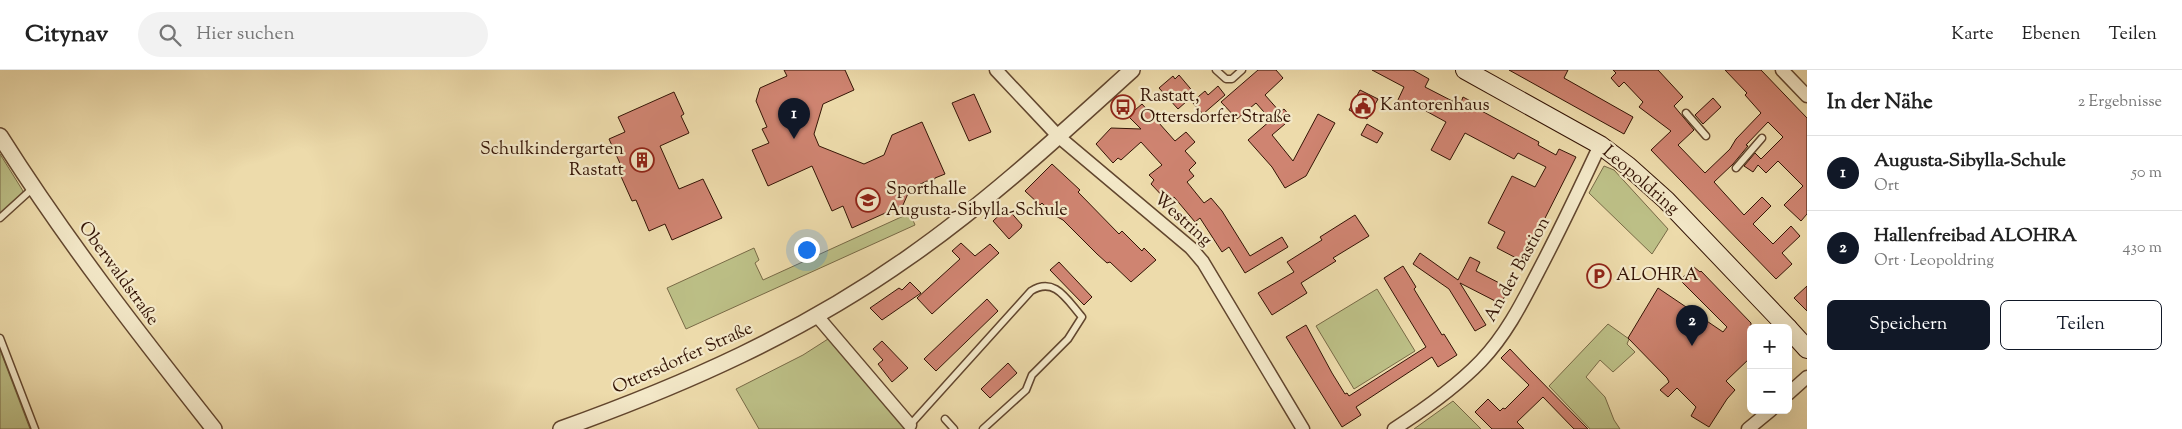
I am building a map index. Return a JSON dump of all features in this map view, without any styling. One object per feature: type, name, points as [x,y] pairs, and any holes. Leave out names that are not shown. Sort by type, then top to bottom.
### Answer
[{"type":"main road","name":"Leopoldring","points":[[1464,70],[1600,145],[1628,166],[1666,200],[1784,324]]},
{"type":"main road","name":"Leopoldring","points":[[1792,332],[1807,349]]},
{"type":"street","name":"Westring","points":[[996,70],[1059,137],[1191,248],[1208,270],[1304,429]]},
{"type":"street","name":"Ottersdorfer Straße","points":[[561,429],[639,401],[703,374],[758,348],[817,316],[892,268],[948,229],[1059,137],[1132,70]]},
{"type":"street","points":[[1782,70],[1807,96]]},
{"type":"street","name":"Oberwaldstraße","points":[[0,136],[33,188],[104,288],[214,429]]},
{"type":"street","name":"An der Bastion","points":[[1394,429],[1450,391],[1481,361],[1504,332],[1521,305],[1573,205],[1600,145]]},
{"type":"street","points":[[817,316],[910,425]]},
{"type":"street","points":[[1792,390],[1807,377]]},
{"type":"street","points":[[1748,429],[1766,414]]},
{"type":"lane","points":[[1216,70],[1226,79],[1232,79],[1242,70]]},
{"type":"lane","points":[[1686,113],[1706,136]]},
{"type":"lane","points":[[1736,168],[1762,138]]},
{"type":"lane","points":[[0,218],[33,188]]},
{"type":"lane","points":[[910,425],[1031,291],[1039,286],[1048,285],[1055,288],[1082,317],[1068,339],[1032,375],[1026,390],[983,429]]},
{"type":"lane","points":[[0,338],[35,429]]},
{"type":"lane","points":[[945,420],[954,429]]},
{"type":"green space","points":[[0,154],[23,191],[21,198],[0,216]]},
{"type":"green space","points":[[1604,166],[1614,170],[1668,229],[1652,254],[1589,193]]},
{"type":"green space","points":[[910,213],[915,225],[686,329],[667,288],[754,248],[759,260],[755,263],[763,280]]},
{"type":"green space","points":[[1377,289],[1415,351],[1354,389],[1316,326]]},
{"type":"green space","points":[[1608,324],[1629,339],[1627,344],[1635,352],[1613,372],[1600,360],[1586,377],[1605,397],[1614,420],[1620,429],[1590,429],[1549,386]]},
{"type":"green space","points":[[828,339],[845,355],[906,429],[759,429],[736,389],[803,355]]},
{"type":"green space","points":[[0,350],[30,429],[0,429]]},
{"type":"green space","points":[[1453,401],[1481,429],[1414,429]]},
{"type":"building","points":[[784,70],[845,70],[854,90],[823,104],[814,134],[819,146],[864,164],[884,155],[892,135],[922,122],[945,174],[935,178],[933,183],[927,181],[910,189],[903,205],[852,228],[843,206],[832,211],[812,166],[768,186],[752,150],[769,143],[762,129],[767,127],[756,101],[760,88],[787,76]]},
{"type":"building","points":[[1258,70],[1276,70],[1283,78],[1265,95],[1280,112],[1284,109],[1292,118],[1272,135],[1293,161],[1318,114],[1335,123],[1306,176],[1285,188],[1272,167],[1248,140],[1271,120],[1256,103],[1237,119],[1221,102]]},
{"type":"building","points":[[1372,70],[1413,70],[1429,79],[1425,87],[1460,105],[1463,97],[1480,106],[1478,109],[1539,142],[1538,145],[1556,155],[1559,149],[1576,157],[1539,230],[1537,229],[1520,260],[1497,248],[1505,232],[1488,223],[1512,176],[1535,187],[1546,167],[1518,153],[1514,159],[1465,133],[1450,160],[1431,150],[1446,122],[1415,105],[1413,110],[1397,102],[1404,87]]},
{"type":"building","points":[[1509,70],[1568,70],[1564,78],[1633,117],[1624,134]]},
{"type":"building","points":[[1613,70],[1658,70],[1683,97],[1674,106],[1694,130],[1678,145],[1705,173],[1730,149],[1736,139],[1761,113],[1745,95],[1747,93],[1725,70],[1761,70],[1807,118],[1807,214],[1801,221],[1784,205],[1803,186],[1778,161],[1766,173],[1758,165],[1753,172],[1744,166],[1755,153],[1761,159],[1783,137],[1768,122],[1746,145],[1748,146],[1733,164],[1714,182],[1744,215],[1762,197],[1771,206],[1753,224],[1773,244],[1791,226],[1800,236],[1782,253],[1792,264],[1776,279],[1651,150],[1671,131],[1639,107],[1643,102],[1624,82],[1619,87],[1611,78],[1616,73]]},
{"type":"building","points":[[1179,75],[1195,94],[1178,109],[1159,88],[1173,76],[1175,79]]},
{"type":"building","points":[[1218,86],[1225,95],[1203,114],[1192,102],[1205,91],[1208,95]]},
{"type":"building","name":"Kantorenhaus","points":[[1360,90],[1378,99],[1367,119],[1349,110]]},
{"type":"building","name":"Schulkindergarten Rastatt","points":[[674,92],[684,114],[681,116],[689,133],[660,146],[679,189],[703,179],[722,218],[672,240],[665,224],[649,231],[636,200],[632,201],[619,172],[623,170],[609,139],[625,132],[618,117]]},
{"type":"building","points":[[974,94],[991,132],[969,141],[952,103]]},
{"type":"building","points":[[1713,98],[1721,107],[1703,124],[1695,115]]},
{"type":"building","points":[[1142,104],[1175,141],[1186,132],[1195,142],[1185,151],[1196,163],[1189,170],[1194,176],[1187,182],[1204,203],[1211,198],[1222,211],[1250,256],[1282,237],[1288,247],[1245,273],[1229,247],[1222,252],[1200,218],[1195,222],[1174,197],[1168,202],[1151,184],[1154,180],[1149,175],[1162,165],[1141,142],[1121,160],[1118,158],[1113,163],[1096,144],[1111,128],[1141,129],[1128,116]]},
{"type":"building","points":[[1367,124],[1383,133],[1377,143],[1361,135]]},
{"type":"building","points":[[1052,164],[1080,190],[1078,192],[1119,234],[1122,231],[1142,251],[1144,248],[1156,260],[1131,282],[1110,262],[1107,263],[1097,254],[1063,220],[1052,214],[1042,203],[1040,205],[1025,191]]},
{"type":"building","points":[[1007,208],[1022,225],[1009,239],[993,221]]},
{"type":"building","points":[[1355,215],[1369,236],[1333,258],[1336,261],[1301,283],[1307,293],[1272,315],[1258,293],[1294,272],[1287,262],[1322,240],[1320,237]]},
{"type":"building","points":[[961,243],[975,256],[990,244],[999,253],[932,314],[917,298],[960,259],[952,251]]},
{"type":"building","points":[[1420,253],[1458,280],[1470,257],[1480,262],[1476,271],[1509,288],[1501,304],[1460,283],[1486,325],[1475,331],[1449,289],[1413,264]]},
{"type":"building","points":[[1059,262],[1092,297],[1084,305],[1050,270]]},
{"type":"building","points":[[1403,266],[1416,287],[1414,289],[1442,335],[1444,334],[1457,355],[1438,367],[1432,357],[1356,407],[1361,415],[1342,427],[1286,337],[1306,325],[1332,373],[1345,394],[1347,393],[1349,396],[1426,347],[1384,278]]},
{"type":"building","points":[[1694,267],[1701,271],[1751,323],[1747,324],[1747,361],[1726,381],[1735,390],[1709,427],[1691,416],[1696,407],[1677,388],[1668,397],[1660,390],[1669,382],[1667,378],[1628,338],[1658,288],[1723,332],[1727,327],[1680,280]]},
{"type":"building","points":[[910,282],[921,293],[882,320],[870,308],[899,288],[902,290]]},
{"type":"building","points":[[1807,286],[1807,311],[1794,298]]},
{"type":"building","points":[[987,299],[998,311],[936,371],[924,359]]},
{"type":"building","points":[[882,341],[908,368],[892,382],[878,364],[883,360],[873,349]]},
{"type":"building","points":[[1510,349],[1588,429],[1574,429],[1543,397],[1517,422],[1524,429],[1492,429],[1475,412],[1488,399],[1500,411],[1503,408],[1505,409],[1529,385],[1501,358]]},
{"type":"building","points":[[1008,363],[1017,373],[990,398],[981,389]]},
{"type":"place","name":"Kantorenhaus","points":[[1363,106]]},
{"type":"place","name":"Rastatt, Ottersdorfer Straße","points":[[1123,107]]},
{"type":"place","name":"Augusta-Sibylla-Schule","points":[[794,139]]},
{"type":"place","name":"Schulkindergarten Rastatt","points":[[642,160]]},
{"type":"place","name":"Sporthalle Augusta-Sibylla-Schule","points":[[868,200]]},
{"type":"place","name":"ALOHRA","points":[[1599,276]]},
{"type":"place","name":"Hallenfreibad ALOHRA","points":[[1692,346]]}]
